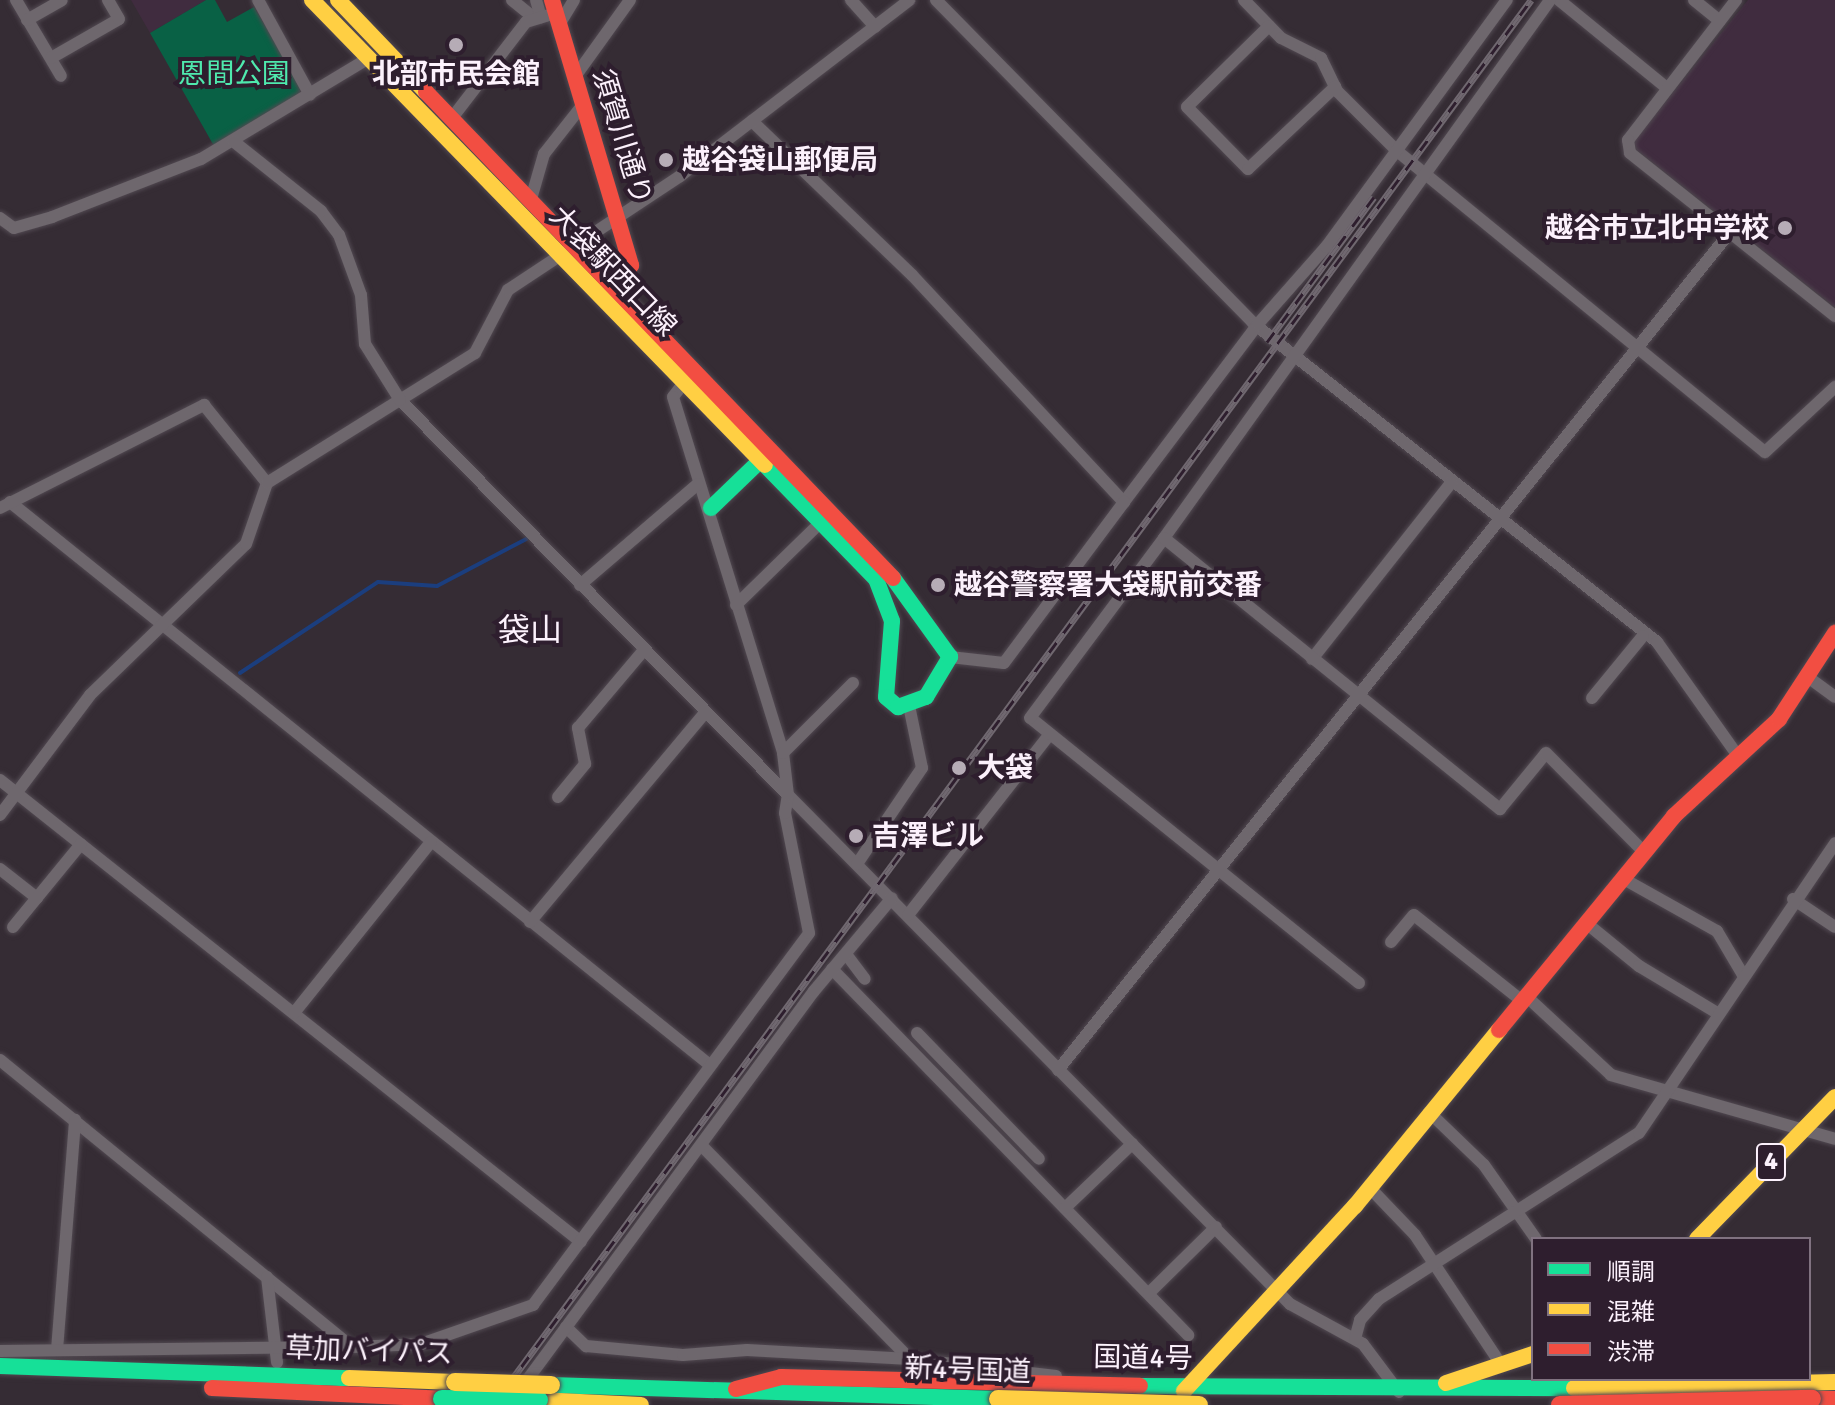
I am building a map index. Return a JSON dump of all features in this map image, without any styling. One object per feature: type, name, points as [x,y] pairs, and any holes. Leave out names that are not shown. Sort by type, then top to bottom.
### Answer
[{"type":"main road","name":"大袋駅西口線","points":[[312,0],[683,384],[766,455],[882,574]]},
{"type":"main road","name":"大袋駅西口線","points":[[338,0],[619,288],[766,455],[820,523],[882,574]]},
{"type":"main road","name":"須賀川通り","points":[[548,14],[574,78],[631,265],[619,288]]},
{"type":"main road","points":[[711,508],[766,455]]},
{"type":"main road","points":[[882,574],[919,605],[950,657],[942,679],[909,706],[891,703],[884,691],[892,621],[882,574]]},
{"type":"main road","points":[[892,621],[919,605]]},
{"type":"main road","points":[[1170,1405],[1370,1188],[1644,852],[1809,678],[1835,633]]},
{"type":"main road","name":"4","points":[[1699,1237],[1835,1097]]},
{"type":"main road","points":[[1406,1392],[1502,1366],[1531,1355]]},
{"type":"main road","name":"草加バイパス","points":[[0,1366],[736,1389]]},
{"type":"main road","name":"国道4号","points":[[736,1389],[781,1377],[1406,1392],[1640,1381],[1835,1382]]},
{"type":"main road","name":"草加バイパス","points":[[0,1381],[641,1405]]},
{"type":"main road","points":[[1534,1405],[1555,1384]]},
{"type":"main road","name":"新4号国道","points":[[736,1389],[1199,1405]]},
{"type":"main road","points":[[1560,1405],[1835,1399]]},
{"type":"street","points":[[16,0],[61,76]]},
{"type":"street","points":[[27,20],[62,0]]},
{"type":"street","points":[[51,58],[119,19],[108,0]]},
{"type":"street","points":[[258,0],[310,95]]},
{"type":"street","points":[[512,0],[548,14]]},
{"type":"street","points":[[536,0],[548,14]]},
{"type":"street","points":[[452,118],[548,14],[574,0]]},
{"type":"street","points":[[574,78],[630,0]]},
{"type":"street","points":[[851,0],[875,27]]},
{"type":"street","points":[[0,815],[90,695],[246,544],[267,483],[475,353],[508,290],[618,218],[752,121],[909,0]]},
{"type":"street","points":[[936,0],[1258,324],[1450,484],[1499,518],[1643,636],[1688,677],[1738,756]]},
{"type":"street","points":[[1244,0],[1269,26],[1321,58],[1335,87],[1397,151],[1765,452],[1835,387]]},
{"type":"street","points":[[950,657],[1004,663],[1258,324],[1397,151],[1507,0]]},
{"type":"street","points":[[1354,980],[1217,873],[1030,718],[1299,358],[1423,173],[1550,0]]},
{"type":"street","points":[[1559,0],[1667,88]]},
{"type":"street","points":[[1694,0],[1720,21]]},
{"type":"street","points":[[1736,0],[1628,140],[1630,153],[1835,316]]},
{"type":"street","points":[[1269,26],[1187,107],[1248,169],[1335,87]]},
{"type":"street","points":[[0,218],[14,228],[52,217],[233,141],[369,58]]},
{"type":"street","points":[[531,199],[544,154],[581,107]]},
{"type":"street","points":[[752,121],[912,275],[1124,502]]},
{"type":"street","points":[[233,141],[321,211],[339,235],[361,295],[365,344],[400,400],[705,713],[892,898],[1298,1311],[1355,1339],[1406,1392]]},
{"type":"street","points":[[1058,1070],[1730,232]]},
{"type":"street","points":[[0,1351],[421,1344],[533,1305],[809,933],[785,813],[788,795],[783,753],[736,605],[711,508],[698,484],[673,397],[683,384]]},
{"type":"street","points":[[267,483],[204,405],[5,505],[161,623],[710,1065]]},
{"type":"street","points":[[580,585],[698,484]]},
{"type":"street","points":[[1312,659],[1450,484]]},
{"type":"street","points":[[736,605],[820,523]]},
{"type":"street","points":[[1164,538],[1500,809],[1546,753],[1644,852]]},
{"type":"street","points":[[1592,698],[1643,636]]},
{"type":"street","points":[[558,797],[585,764],[578,728],[644,650]]},
{"type":"street","points":[[1809,678],[1835,697]]},
{"type":"street","points":[[783,753],[853,683]]},
{"type":"street","points":[[857,864],[922,768],[909,706]]},
{"type":"street","points":[[530,922],[705,713]]},
{"type":"street","points":[[908,915],[1050,734]]},
{"type":"street","points":[[0,780],[581,1242]]},
{"type":"street","points":[[294,1013],[431,842]]},
{"type":"street","points":[[1355,1339],[1369,1307],[1623,1147],[1668,1089],[1793,899],[1835,843]]},
{"type":"street","points":[[13,927],[81,844]]},
{"type":"street","points":[[0,869],[37,898]]},
{"type":"street","points":[[1622,878],[1717,931],[1743,975]]},
{"type":"street","points":[[509,1405],[832,969],[892,898]]},
{"type":"street","points":[[1793,899],[1835,927]]},
{"type":"street","points":[[1391,942],[1414,915],[1523,997],[1602,1069],[1835,1139]]},
{"type":"street","points":[[1585,922],[1639,966],[1719,1014]]},
{"type":"street","points":[[846,954],[865,979]]},
{"type":"street","points":[[832,969],[1188,1335]]},
{"type":"street","points":[[917,1033],[1039,1159]]},
{"type":"street","points":[[0,1060],[352,1347]]},
{"type":"street","points":[[956,1096],[967,1086]]},
{"type":"street","points":[[1429,1112],[1477,1157],[1535,1237]]},
{"type":"street","points":[[57,1350],[75,1120]]},
{"type":"street","points":[[1065,1208],[1132,1144]]},
{"type":"street","points":[[701,1145],[910,1359]]},
{"type":"street","points":[[1370,1188],[1434,1265],[1502,1366]]},
{"type":"street","points":[[1149,1293],[1216,1227]]},
{"type":"street","points":[[267,1277],[277,1362]]},
{"type":"street","points":[[566,1327],[586,1346],[683,1355],[747,1350],[910,1359],[1052,1373],[1066,1385]]},
{"type":"street","points":[[1746,1383],[1746,1405]]},
{"type":"shaded area","points":[[131,0],[206,0],[150,33]]},
{"type":"shaded area","name":"越谷市立北中学校","points":[[1748,0],[1835,0],[1835,307],[1636,149],[1634,141]]},
{"type":"green space","name":"恩間公園","points":[[206,0],[215,0],[227,22],[254,7],[301,86],[299,99],[214,146],[150,33]]},
{"type":"waterway","points":[[240,673],[378,582],[437,586],[526,539]]},
{"type":"railway","points":[[493,1405],[1531,0]]},
{"type":"railway","points":[[1267,342],[1374,197]]},
{"type":"traffic: fast","points":[[711,508],[766,455]]},
{"type":"traffic: fast","points":[[765,465],[876,579],[892,621],[886,697],[898,707],[926,697],[950,657],[893,578]]},
{"type":"traffic: fast","points":[[0,1366],[349,1378]]},
{"type":"traffic: fast","points":[[551,1385],[998,1399]]},
{"type":"traffic: fast","points":[[1140,1386],[1574,1388]]},
{"type":"traffic: fast","points":[[442,1399],[539,1400]]},
{"type":"traffic: slow","points":[[312,0],[765,465]]},
{"type":"traffic: slow","points":[[338,0],[426,92]]},
{"type":"traffic: slow","points":[[1184,1391],[1355,1206],[1499,1030]]},
{"type":"traffic: slow","points":[[1699,1237],[1835,1097]]},
{"type":"traffic: slow","points":[[1446,1383],[1531,1355]]},
{"type":"traffic: slow","points":[[349,1378],[455,1382]]},
{"type":"traffic: slow","points":[[455,1382],[551,1385]]},
{"type":"traffic: slow","points":[[1574,1388],[1835,1382]]},
{"type":"traffic: slow","points":[[998,1399],[1199,1405]]},
{"type":"traffic: slow","points":[[539,1400],[641,1405]]},
{"type":"traffic: jam","points":[[552,0],[631,265],[619,288]]},
{"type":"traffic: jam","points":[[426,92],[893,578]]},
{"type":"traffic: jam","points":[[1499,1030],[1674,816],[1779,719],[1835,633]]},
{"type":"traffic: jam","points":[[736,1389],[781,1377],[1140,1386]]},
{"type":"traffic: jam","points":[[212,1388],[442,1399]]},
{"type":"traffic: jam","points":[[1812,1399],[1835,1399]]},
{"type":"traffic: jam","points":[[1560,1405],[1812,1399]]},
{"type":"place","name":"北部市民会館","points":[[456,45]]},
{"type":"place","name":"越谷袋山郵便局","points":[[666,160]]},
{"type":"place","name":"越谷市立北中学校","points":[[1785,228]]},
{"type":"place","name":"越谷警察署大袋駅前交番","points":[[938,585]]},
{"type":"place","name":"大袋","points":[[959,768]]},
{"type":"place","name":"吉澤ビル","points":[[856,836]]},
{"type":"district","name":"袋山","points":[[530,631]]}]
